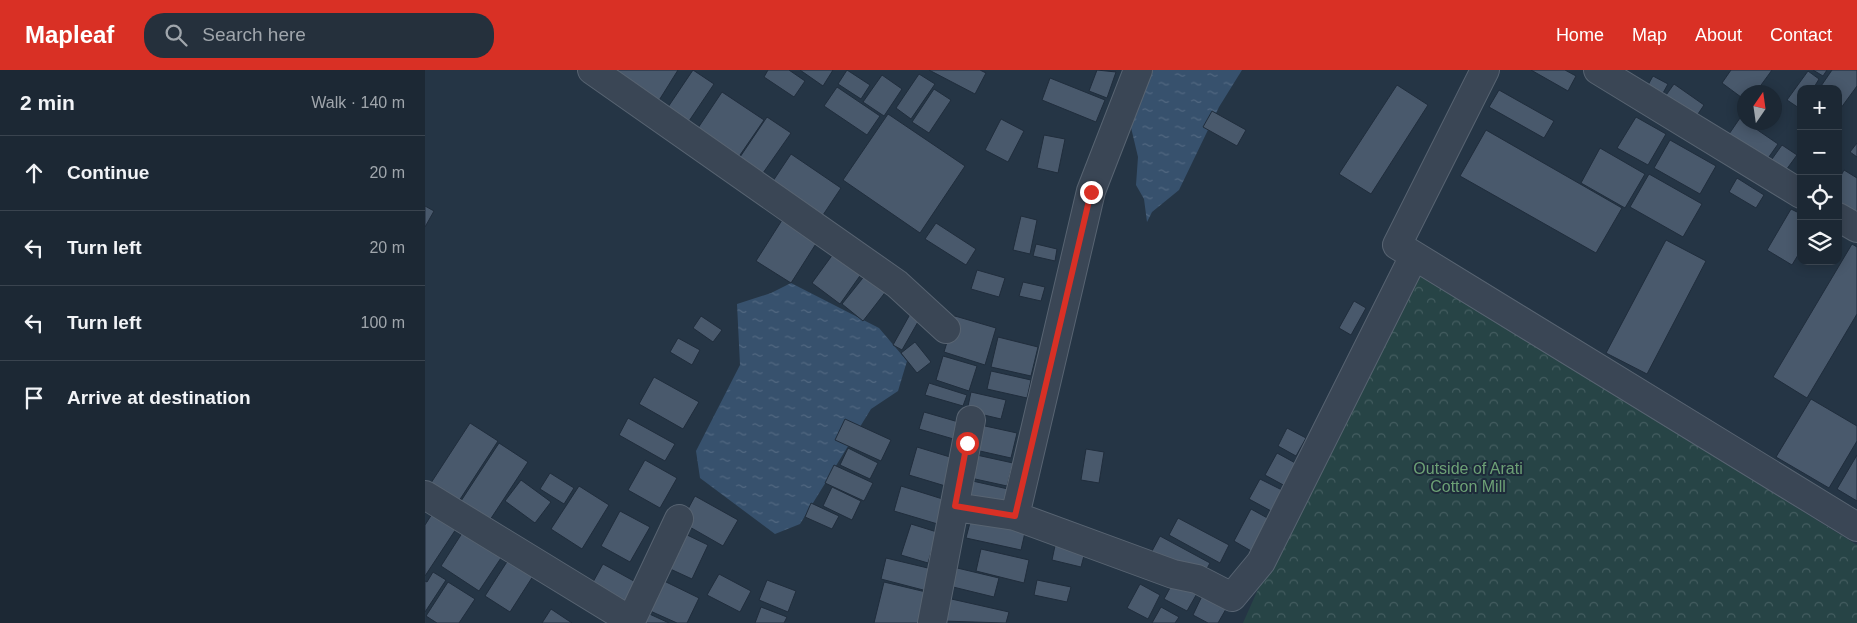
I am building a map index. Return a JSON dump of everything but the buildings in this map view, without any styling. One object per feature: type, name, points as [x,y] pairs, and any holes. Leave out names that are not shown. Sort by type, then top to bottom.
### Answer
[{"type":"street","points":[[593,70],[897,284],[947,328]]},
{"type":"street","points":[[1015,516],[1091,192],[1138,70]]},
{"type":"street","points":[[1485,70],[1397,244],[1857,527]]},
{"type":"street","points":[[1599,70],[1797,192]]},
{"type":"street","points":[[1842,219],[1857,228]]},
{"type":"street","points":[[955,506],[1015,516],[1173,574],[1197,580],[1232,597],[1261,562],[1414,256]]},
{"type":"street","points":[[932,623],[971,420]]},
{"type":"street","points":[[425,495],[631,622],[679,519]]},
{"type":"green space","name":"Outside of Arati Cotton Mill","points":[[1403,263],[1857,545],[1857,623],[1243,623]]},
{"type":"water","points":[[1145,70],[1242,70],[1219,107],[1179,190],[1152,212],[1147,222],[1144,199],[1136,185],[1138,157],[1129,119]]},
{"type":"water","points":[[791,283],[879,328],[907,361],[898,391],[871,409],[800,524],[775,534],[700,478],[696,451],[740,365],[737,304],[771,293]]},
{"type":"route","points":[[967,443],[955,506],[1015,516],[1091,192]]}]
